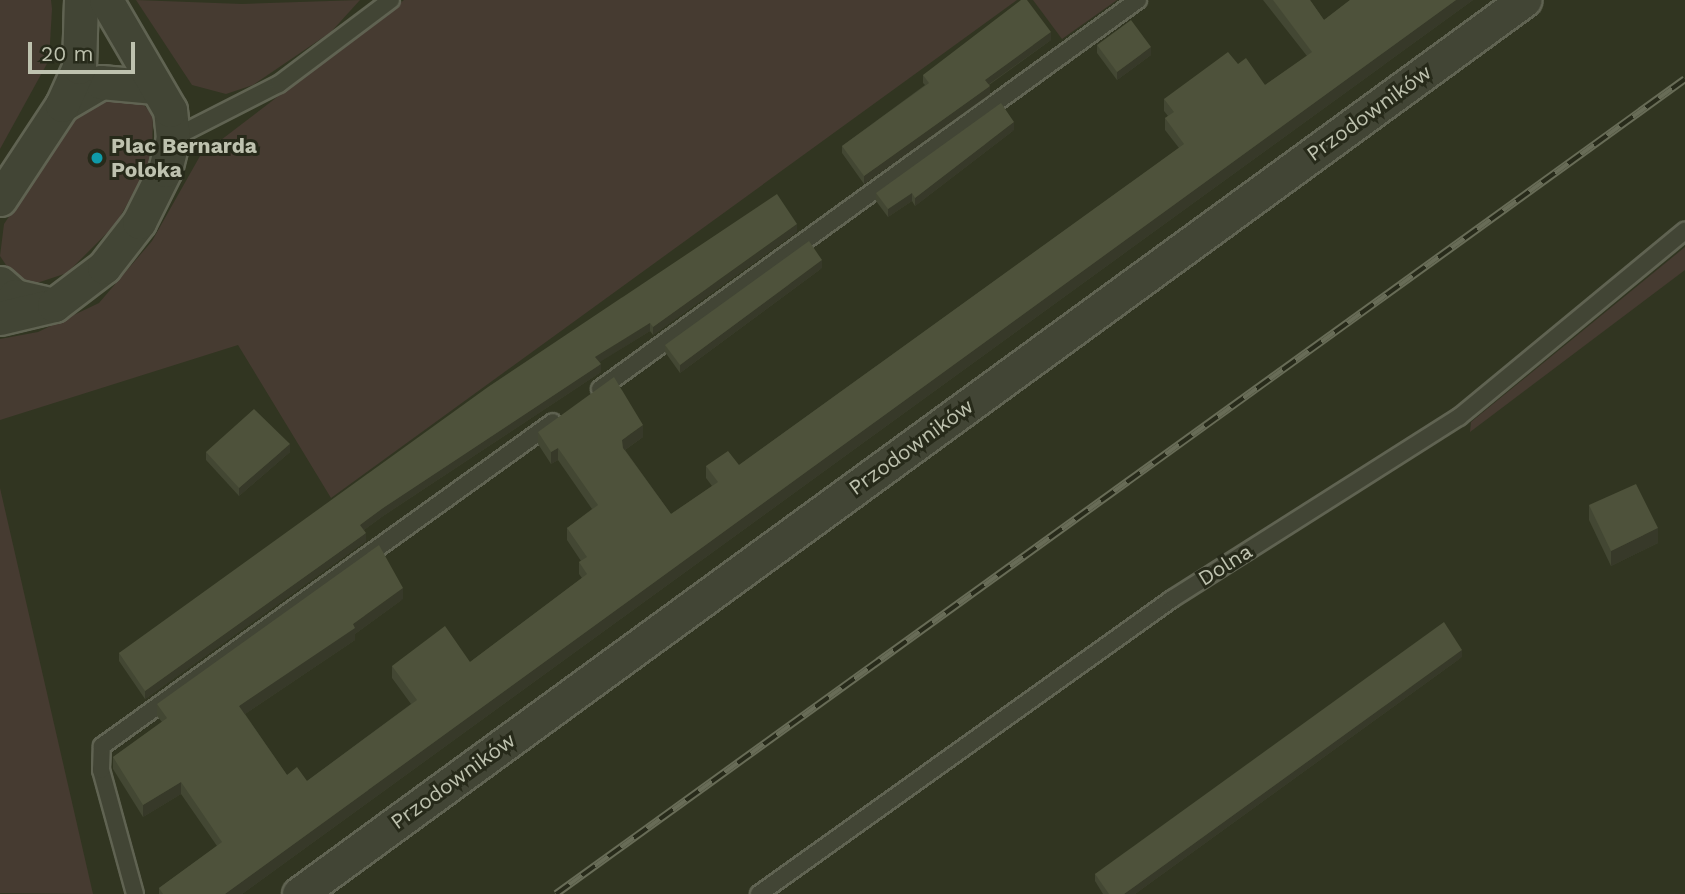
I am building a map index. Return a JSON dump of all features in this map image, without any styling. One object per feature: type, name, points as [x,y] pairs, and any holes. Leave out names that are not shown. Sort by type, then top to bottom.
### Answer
[{"type":"street","points":[[0,199],[62,105],[85,34],[81,0]]},
{"type":"street","points":[[0,318],[54,305],[104,267],[139,222],[173,138],[170,110],[106,0]]},
{"type":"street","name":"Przodowników","points":[[299,894],[1524,0]]},
{"type":"street","points":[[62,105],[101,82],[155,87]]},
{"type":"street","points":[[0,284],[15,296],[54,305]]},
{"type":"lane","points":[[173,138],[279,84],[391,0]]},
{"type":"lane","points":[[135,894],[101,770],[102,746],[1138,0]]},
{"type":"lane","name":"Dolna","points":[[759,894],[1172,599],[1459,417],[1685,231]]},
{"type":"shaded area","points":[[0,0],[51,0],[52,9],[49,60],[0,149]]},
{"type":"shaded area","points":[[136,0],[242,4],[360,0],[331,32],[253,85],[226,94],[192,85]]},
{"type":"shaded area","points":[[404,0],[1017,0],[331,498],[238,345],[0,420],[0,339],[38,332],[99,303],[152,241],[200,156]]},
{"type":"shaded area","points":[[1033,0],[1117,0],[1062,39]]},
{"type":"shaded area","points":[[104,92],[140,100],[153,116],[152,154],[143,176],[116,224],[67,273],[34,284],[14,277],[0,256],[4,224],[79,113]]},
{"type":"shaded area","points":[[1685,247],[1685,270],[1470,432],[1471,422]]},
{"type":"shaded area","points":[[0,488],[93,894],[0,893]]},
{"type":"building","points":[[1021,0],[1027,0],[1051,32],[985,80],[990,86],[864,176],[842,146],[929,83],[923,75]]},
{"type":"building","points":[[1273,0],[1310,0],[1324,20],[1350,0],[1456,0],[225,894],[163,894],[159,888],[222,842],[181,782],[143,805],[113,757],[167,718],[157,704],[379,545],[403,588],[353,624],[355,628],[239,706],[287,775],[297,767],[307,781],[417,700],[392,666],[445,626],[470,662],[587,574],[579,562],[587,557],[567,528],[598,505],[558,448],[551,452],[538,432],[614,377],[643,425],[622,440],[623,448],[671,514],[718,482],[706,466],[728,451],[739,465],[1184,144],[1165,118],[1174,112],[1164,99],[1228,52],[1238,64],[1246,58],[1265,85],[1312,52]]},
{"type":"building","points":[[1131,20],[1151,47],[1117,72],[1097,45]]},
{"type":"building","points":[[1001,103],[1014,122],[915,198],[912,193],[888,209],[876,193]]},
{"type":"building","points":[[777,194],[797,224],[653,327],[650,323],[595,357],[601,364],[383,508],[360,525],[366,533],[145,691],[119,653],[488,387]]},
{"type":"building","points":[[809,241],[822,260],[680,365],[665,345]]},
{"type":"building","points":[[254,409],[290,444],[239,488],[206,452]]},
{"type":"building","points":[[1636,484],[1658,528],[1611,551],[1589,505]]},
{"type":"building","points":[[1444,622],[1462,650],[1124,894],[1109,894],[1095,874]]},
{"type":"railway","points":[[556,894],[1685,79]]},
{"type":"place","name":"Plac Bernarda Poloka","points":[[97,158]]}]
